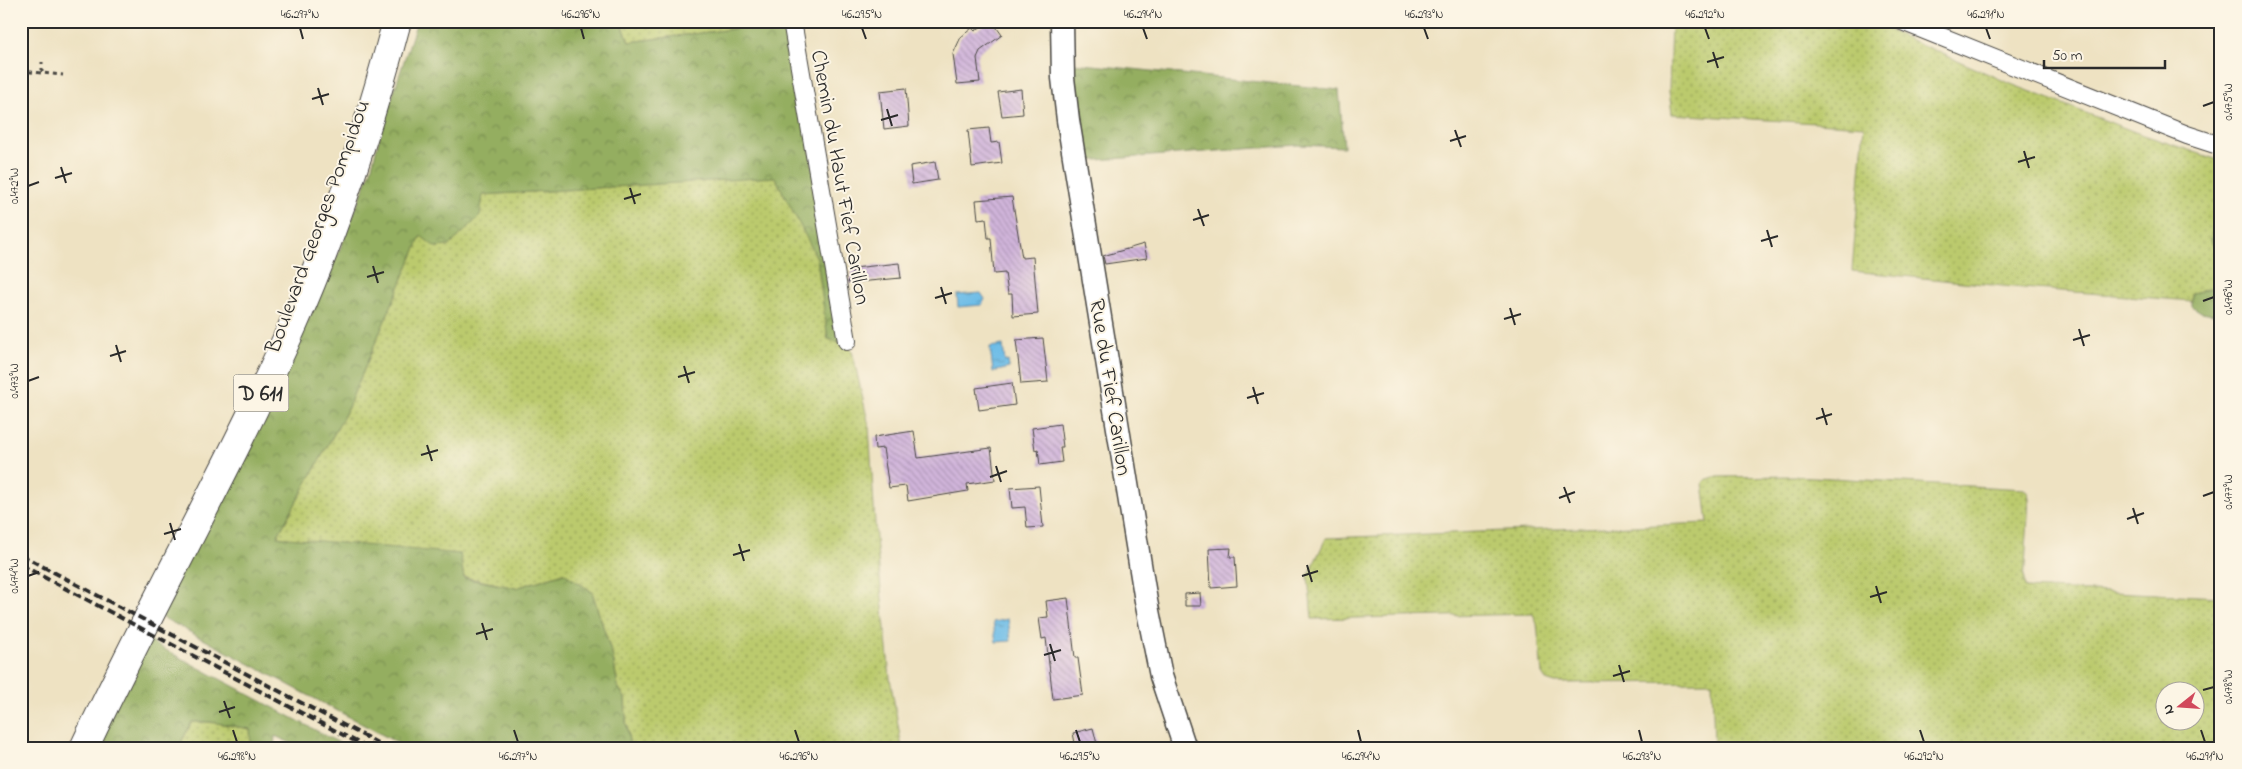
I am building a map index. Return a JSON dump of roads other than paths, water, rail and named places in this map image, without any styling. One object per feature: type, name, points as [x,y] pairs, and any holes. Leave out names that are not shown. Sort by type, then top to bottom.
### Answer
[{"type":"main road","name":"Boulevard Georges Pompidou","points":[[72,748],[264,365],[308,261],[350,144],[378,51],[384,21]]},
{"type":"main road","name":"Boulevard Georges Pompidou","points":[[84,748],[214,492],[294,321],[350,177],[397,21]]},
{"type":"street","name":"Chemin du Haut Fief Carillon","points":[[792,21],[847,341]]},
{"type":"street","name":"Rue du Fief Carillon","points":[[1062,21],[1063,78],[1068,120],[1151,628],[1161,676],[1185,748]]},
{"type":"street","points":[[1902,21],[2186,135],[2221,146]]},
{"type":"water","points":[[981,293],[985,299],[982,305],[958,307],[957,295]]},
{"type":"water","points":[[1003,345],[1005,362],[1008,361],[1009,368],[993,372],[990,347]]},
{"type":"water","points":[[1008,619],[1011,641],[996,642],[993,622]]},
{"type":"railway","points":[[21,555],[387,748]]},
{"type":"railway","points":[[21,565],[368,748]]}]
